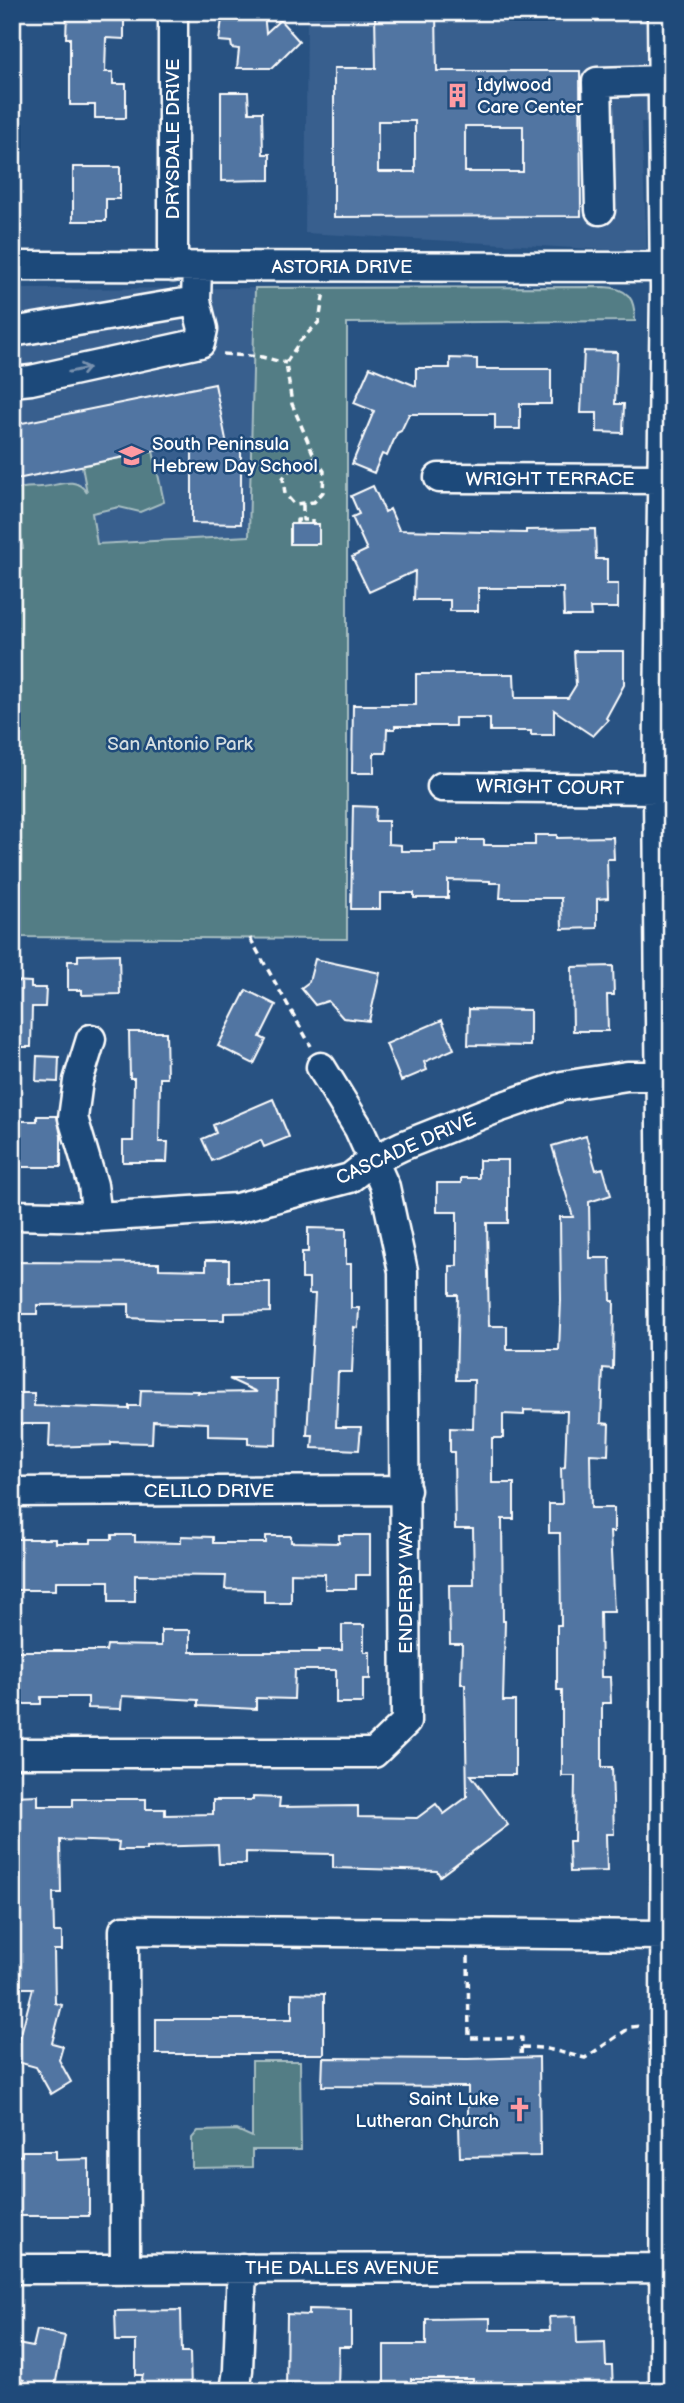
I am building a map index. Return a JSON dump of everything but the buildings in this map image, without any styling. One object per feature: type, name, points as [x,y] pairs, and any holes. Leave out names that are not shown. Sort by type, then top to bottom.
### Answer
[{"type":"street","name":"DRYSDALE DRIVE","points":[[12,383],[200,343],[203,330],[185,267],[173,12]]},
{"type":"street","points":[[664,2391],[668,2268],[665,2023],[669,1689],[667,1076],[658,789],[661,479],[668,267],[663,80],[665,24]]},
{"type":"street","points":[[600,210],[597,82],[663,80]]},
{"type":"street","name":"ASTORIA DRIVE","points":[[12,266],[668,267]]},
{"type":"street","points":[[12,332],[196,301]]},
{"type":"street","name":"WRIGHT TERRACE","points":[[439,478],[661,479]]},
{"type":"street","name":"WRIGHT COURT","points":[[442,787],[658,789]]},
{"type":"street","points":[[91,1039],[78,1081],[73,1118],[93,1185],[97,1217]]},
{"type":"street","name":"ENDERBY WAY","points":[[12,1753],[374,1753],[406,1722],[403,1271],[385,1187],[359,1129],[321,1067]]},
{"type":"street","name":"CASCADE DRIVE","points":[[12,1215],[97,1217],[237,1208],[350,1178],[373,1160],[498,1108],[562,1086],[627,1076],[667,1076]]},
{"type":"street","name":"CELILO DRIVE","points":[[12,1492],[406,1490]]},
{"type":"street","points":[[125,2269],[124,1930],[665,1935]]},
{"type":"street","points":[[235,2391],[242,2268]]},
{"type":"street","name":"THE DALLES AVENUE","points":[[12,2269],[668,2268]]},
{"type":"path","points":[[315,458],[292,467],[284,478],[285,495],[294,504],[314,502],[323,492],[324,471],[315,458],[292,404],[286,363],[300,341],[319,321],[325,286]]},
{"type":"path","points":[[218,353],[262,357],[286,363]]},
{"type":"path","points":[[303,505],[303,520]]},
{"type":"path","points":[[297,524],[297,520],[312,520],[312,524]]},
{"type":"path","points":[[250,938],[321,1067]]},
{"type":"path","points":[[468,1933],[469,2038],[522,2038],[521,2057]]},
{"type":"path","points":[[522,2047],[543,2048],[585,2058],[631,2027],[665,2023]]},
{"type":"shaded area","points":[[307,12],[672,12],[672,122],[641,122],[647,252],[305,233]]},
{"type":"shaded area","name":"South Peninsula Hebrew Day School","points":[[255,288],[250,537],[97,544],[95,535],[12,551],[12,289]]},
{"type":"green space","name":"San Antonio Park","points":[[604,287],[624,292],[632,300],[635,321],[347,323],[347,939],[12,937],[12,551],[23,548],[13,502],[14,491],[71,483],[82,487],[87,493],[82,466],[153,451],[164,502],[140,512],[119,507],[92,513],[97,544],[249,536],[255,288]]},
{"type":"green space","points":[[252,2061],[300,2061],[301,2150],[252,2150],[252,2167],[192,2168],[192,2138],[198,2131],[237,2130],[252,2137]]},
{"type":"place","name":"Idylwood Care Center","points":[[457,96]]},
{"type":"place","name":"South Peninsula Hebrew Day School","points":[[132,455]]},
{"type":"place","name":"Saint Luke Lutheran Church","points":[[519,2110]]}]
